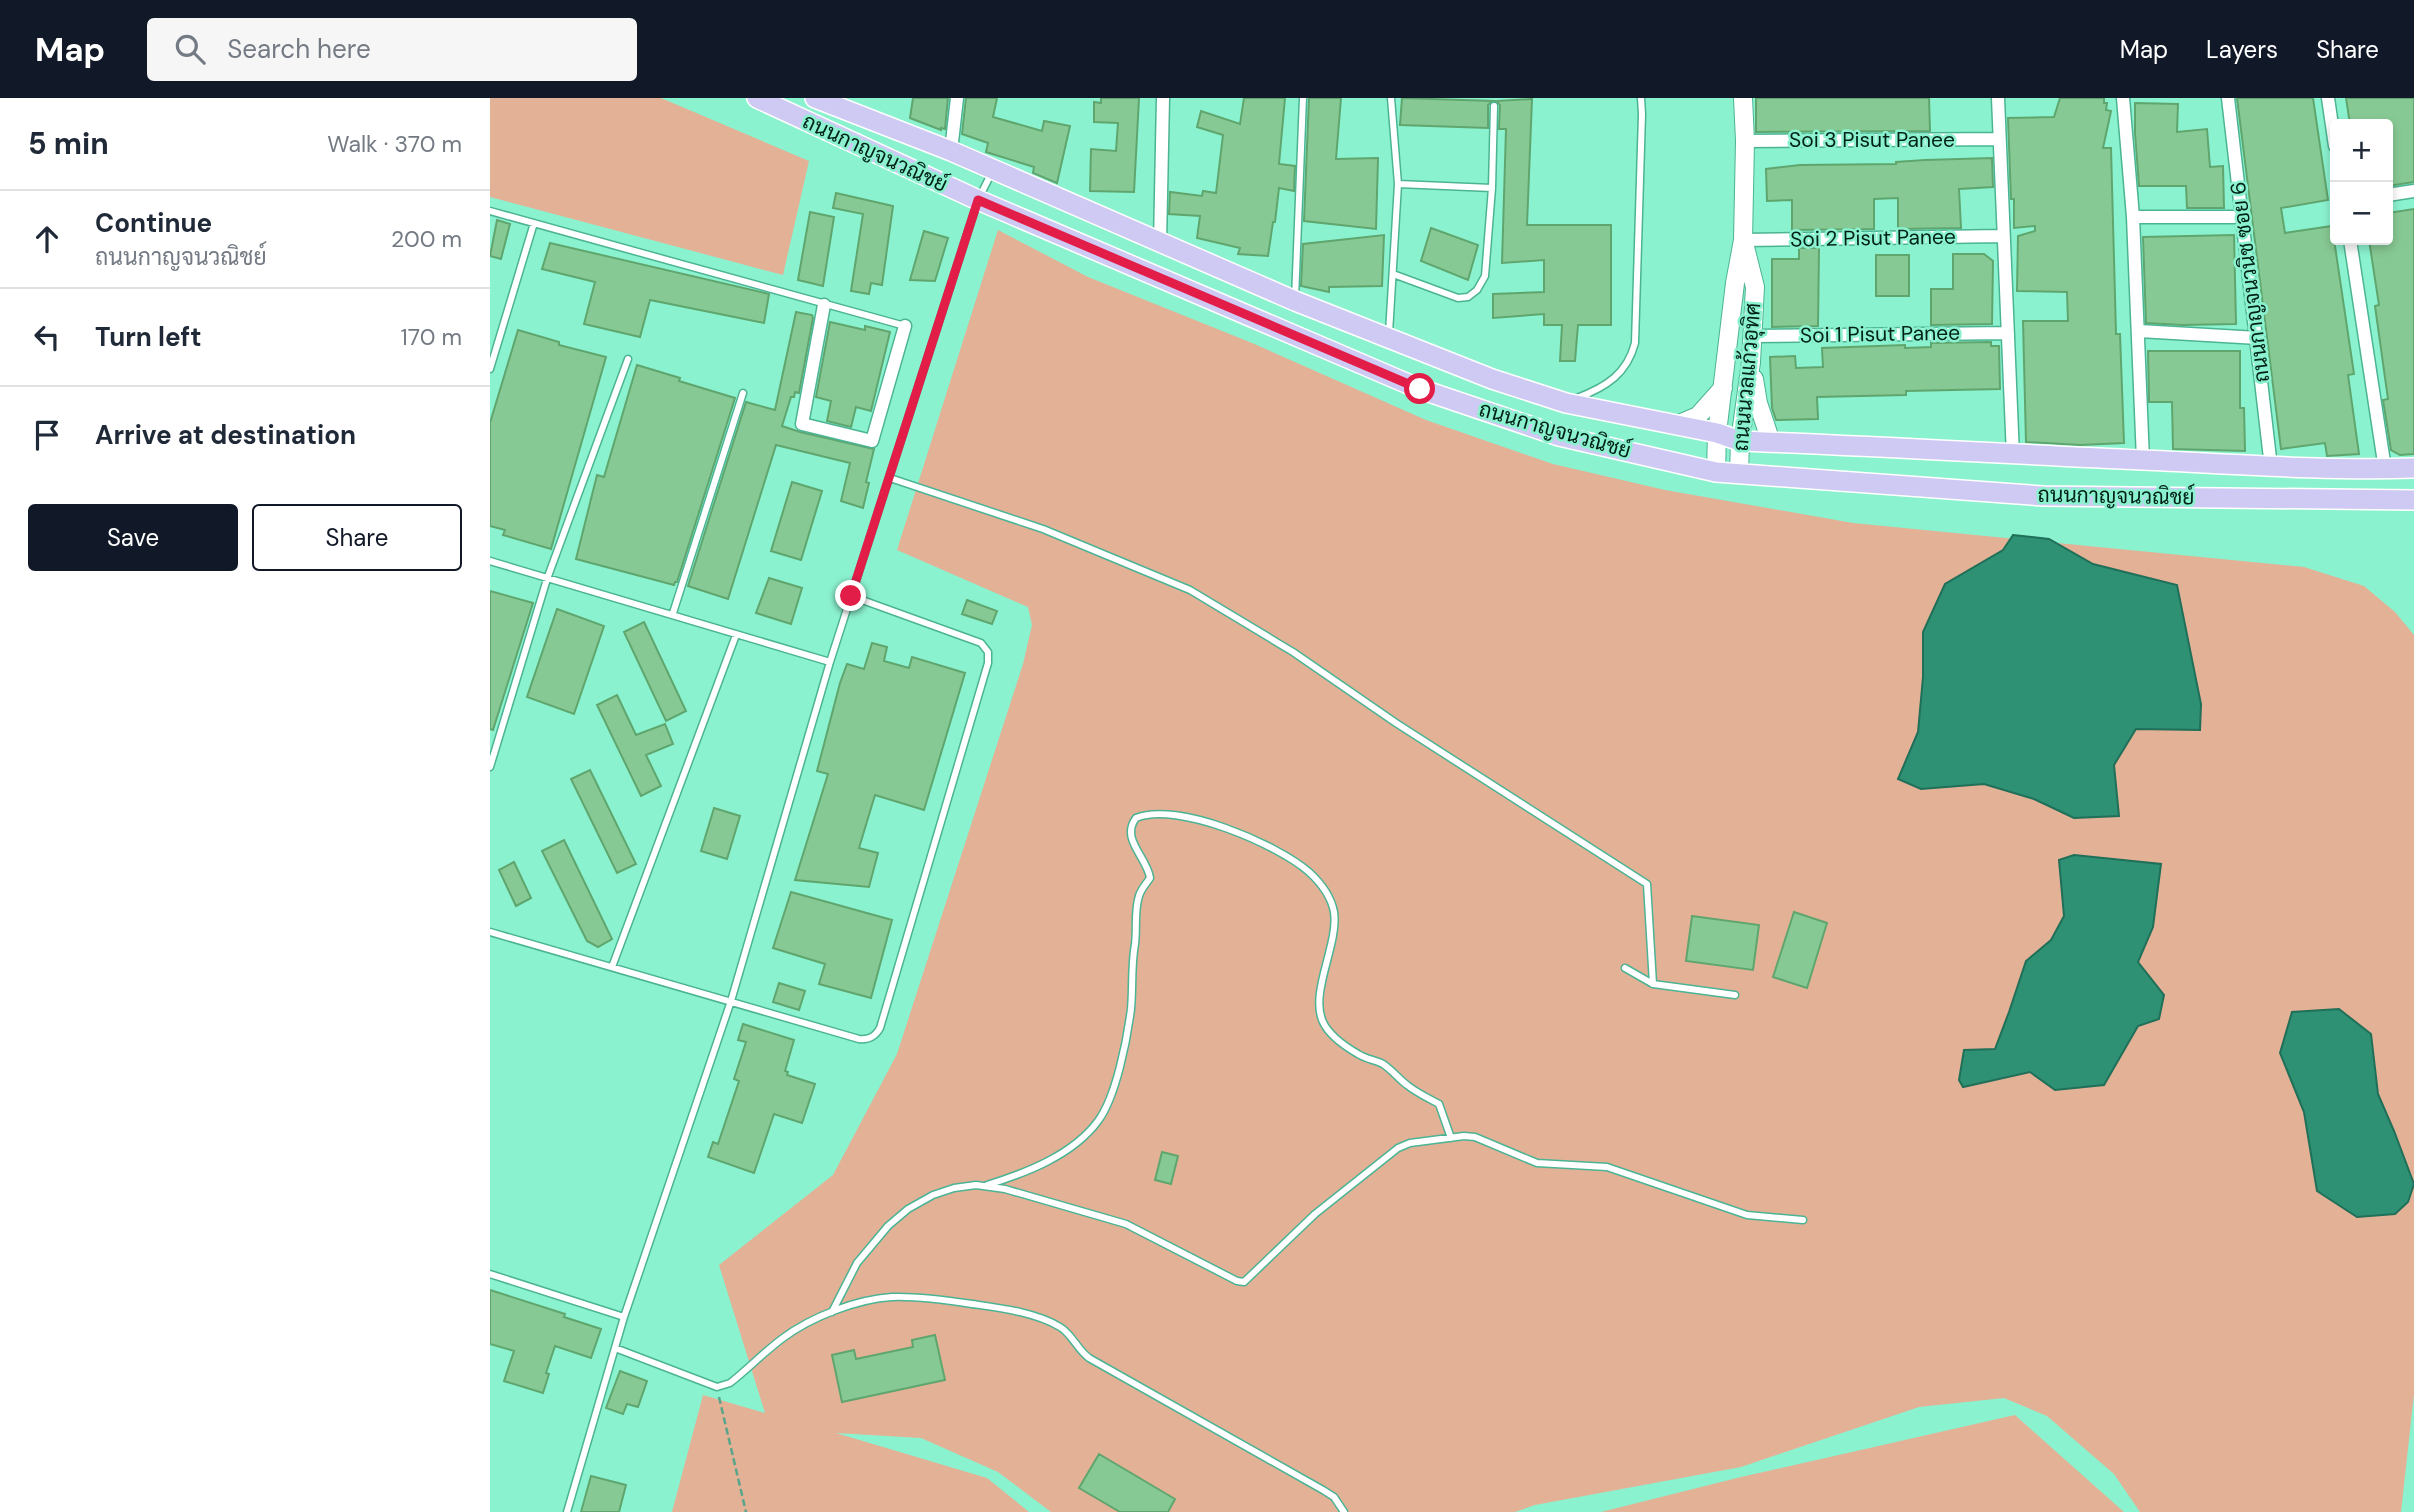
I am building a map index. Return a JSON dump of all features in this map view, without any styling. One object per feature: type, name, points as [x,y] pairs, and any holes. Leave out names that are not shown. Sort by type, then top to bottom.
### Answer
[{"type":"main road","name":"ถนนกาญจนวณิชย์","points":[[757,98],[978,200],[1420,389],[1559,436],[1716,472],[2043,496],[2414,500]]},
{"type":"main road","name":"ถนนกาญจนวณิชย์","points":[[820,99],[951,151],[1160,243],[1388,338],[1492,379],[1566,403],[1717,433],[1740,441],[2271,467],[2414,468]]},
{"type":"street","points":[[951,151],[957,98]]},
{"type":"street","points":[[1160,243],[1163,98]]},
{"type":"street","name":"ถนนนวลแก้วอุทิศ","points":[[1716,472],[1717,433],[1735,283],[1743,240],[1743,98]]},
{"type":"street","points":[[1998,98],[2013,456]]},
{"type":"street","points":[[2123,98],[2133,217],[2143,460]]},
{"type":"street","name":"ถนนกาญจนวนิช ซอย 6","points":[[2228,98],[2271,467]]},
{"type":"street","points":[[2328,98],[2331,119]]},
{"type":"street","name":"Soi 3 Pisut Panee","points":[[1745,141],[1999,139]]},
{"type":"street","points":[[2393,194],[2414,191]]},
{"type":"street","points":[[2133,217],[2243,217]]},
{"type":"street","name":"Soi 2 Pisut Panee","points":[[1743,240],[2002,236]]},
{"type":"street","name":"ถนนนวลแก้วอุทิศ","points":[[1739,472],[1740,441],[1751,362],[1755,287],[1743,240]]},
{"type":"street","points":[[2351,245],[2385,469]]},
{"type":"street","points":[[824,306],[802,424],[872,442],[905,326]]},
{"type":"street","points":[[2139,331],[2258,338]]},
{"type":"street","name":"Soi 1 Pisut Panee","points":[[1752,335],[2008,333]]},
{"type":"street","points":[[1751,362],[1758,403],[1771,442]]},
{"type":"street","points":[[1677,425],[1698,416],[1723,388]]},
{"type":"lane","points":[[1295,300],[1303,98]]},
{"type":"lane","points":[[1388,338],[1398,184],[1391,98]]},
{"type":"lane","points":[[1566,403],[1600,390],[1611,382],[1623,371],[1635,343],[1641,98]]},
{"type":"lane","points":[[1393,274],[1458,298],[1468,297],[1477,290],[1485,276],[1492,188],[1494,106]]},
{"type":"lane","points":[[567,1512],[624,1317],[731,1001],[830,662],[978,200],[993,170]]},
{"type":"lane","points":[[1398,184],[1492,188]]},
{"type":"lane","points":[[490,211],[824,306],[905,326]]},
{"type":"lane","points":[[490,369],[534,223]]},
{"type":"lane","points":[[490,767],[547,579],[628,359]]},
{"type":"lane","points":[[673,614],[743,393]]},
{"type":"lane","points":[[890,478],[1043,529],[1191,590],[1293,652],[1396,723],[1647,884],[1653,984]]},
{"type":"lane","points":[[490,561],[830,662]]},
{"type":"lane","points":[[490,932],[859,1040],[876,1034],[880,1028],[989,655],[981,643],[851,596]]},
{"type":"lane","points":[[612,967],[736,635]]},
{"type":"lane","points":[[986,1186],[1025,1172],[1057,1154],[1091,1129],[1107,1105],[1115,1083],[1130,1012],[1138,900],[1150,877],[1130,830],[1136,818],[1152,814],[1181,815],[1208,822],[1277,852],[1311,874],[1328,895],[1334,917],[1334,934],[1321,996],[1323,1022],[1336,1037],[1359,1055],[1383,1064],[1406,1085],[1439,1104],[1451,1138]]},
{"type":"lane","points":[[1625,968],[1653,984],[1735,995]]},
{"type":"lane","points":[[832,1312],[857,1263],[878,1236],[899,1216],[939,1192],[963,1186],[1005,1189],[1126,1224],[1237,1281],[1244,1282],[1315,1214],[1398,1148],[1410,1143],[1451,1138],[1475,1137],[1536,1163],[1607,1167],[1747,1215],[1803,1220]]},
{"type":"lane","points":[[490,1274],[624,1317]]},
{"type":"lane","points":[[615,1348],[717,1387],[730,1383],[793,1331],[832,1312],[882,1298],[914,1298],[1017,1312],[1058,1326],[1068,1333],[1077,1347],[1089,1358],[1323,1490],[1334,1497],[1344,1512]]},
{"type":"path","points":[[717,1387],[746,1512]]},
{"type":"shaded area","points":[[490,98],[661,98],[809,161],[783,275],[490,197]]},
{"type":"shaded area","points":[[998,230],[1088,277],[1252,343],[1426,420],[1553,464],[1665,490],[1853,523],[2304,567],[2364,586],[2395,612],[2414,635],[2414,1394],[2401,1512],[2140,1512],[2114,1474],[2047,1416],[2004,1398],[1919,1407],[1741,1467],[1535,1505],[1515,1512],[1051,1512],[998,1472],[921,1438],[836,1433],[987,1478],[1029,1512],[672,1512],[703,1395],[765,1413],[719,1265],[833,1175],[897,1054],[1023,664],[1032,625],[1028,607],[897,550]]},
{"type":"shaded area","points":[[2013,535],[2049,539],[2093,564],[2177,585],[2201,704],[2200,730],[2136,729],[2114,765],[2119,816],[2074,818],[2034,799],[1984,784],[1921,789],[1898,779],[1918,732],[1923,677],[1923,632],[1945,584],[2003,550]]},
{"type":"shaded area","points":[[2074,855],[2161,864],[2153,927],[2138,962],[2164,995],[2159,1019],[2138,1026],[2104,1085],[2055,1090],[2030,1072],[1963,1087],[1959,1080],[1964,1050],[1995,1049],[2026,961],[2051,940],[2064,916],[2059,860]]},
{"type":"shaded area","points":[[2339,1009],[2371,1034],[2378,1094],[2414,1184],[2408,1202],[2395,1214],[2357,1217],[2317,1191],[2304,1112],[2280,1053],[2292,1012]]},
{"type":"shaded area","points":[[2015,1415],[2124,1512],[1601,1512],[1741,1477]]},
{"type":"building","points":[[913,98],[948,98],[945,129],[941,130],[910,118]]},
{"type":"building","points":[[966,98],[997,98],[993,117],[1042,131],[1044,121],[1070,126],[1057,183],[1033,173],[1034,167],[986,152],[988,143],[962,134]]},
{"type":"building","points":[[1101,98],[1139,98],[1134,192],[1090,191],[1091,149],[1116,151],[1118,123],[1094,122],[1094,102],[1101,103]]},
{"type":"building","points":[[1244,98],[1285,98],[1279,164],[1295,166],[1294,191],[1279,188],[1268,256],[1238,254],[1240,248],[1197,238],[1200,216],[1169,214],[1170,192],[1202,196],[1203,191],[1216,193],[1223,135],[1197,127],[1201,111],[1240,124]]},
{"type":"building","points":[[1309,98],[1341,98],[1336,159],[1378,158],[1376,229],[1304,221]]},
{"type":"building","points":[[1402,98],[1493,101],[1488,105],[1488,128],[1400,125]]},
{"type":"building","points":[[1756,98],[1929,98],[1930,131],[1756,132]]},
{"type":"building","points":[[2060,98],[2104,98],[2104,103],[2107,103],[2106,110],[2111,111],[2103,148],[2111,148],[2116,334],[2120,334],[2124,443],[2080,445],[2026,442],[2023,321],[2068,321],[2067,292],[2017,291],[2018,236],[2035,231],[2035,226],[2014,228],[2008,118],[2054,117]]},
{"type":"building","points":[[2237,98],[2313,98],[2328,200],[2281,208],[2285,233],[2330,226],[2330,245],[2335,245],[2354,374],[2348,375],[2359,454],[2327,456],[2325,443],[2281,449]]},
{"type":"building","points":[[2346,98],[2414,98],[2414,182],[2393,185],[2393,119],[2349,119]]},
{"type":"building","points":[[1532,99],[1527,225],[1611,225],[1611,325],[1578,325],[1575,361],[1560,361],[1562,325],[1544,325],[1544,314],[1493,318],[1493,294],[1544,292],[1544,260],[1502,263],[1506,129],[1499,129],[1500,105],[1496,101]]},
{"type":"building","points":[[2135,103],[2178,104],[2177,132],[2207,129],[2210,167],[2223,166],[2224,208],[2187,208],[2186,186],[2139,186]]},
{"type":"building","points":[[1992,158],[1993,187],[1959,189],[1961,228],[1898,229],[1898,198],[1874,199],[1874,229],[1792,230],[1792,200],[1767,201],[1766,169],[1800,165],[1896,164],[1925,160]]},
{"type":"building","points":[[836,193],[893,206],[882,285],[871,283],[869,294],[851,291],[863,214],[833,208]]},
{"type":"building","points":[[2414,209],[2414,454],[2400,455],[2391,450],[2383,400],[2388,399],[2375,306],[2379,305],[2370,245],[2393,245],[2393,212]]},
{"type":"building","points":[[810,212],[834,217],[823,286],[798,280]]},
{"type":"building","points":[[497,220],[510,224],[501,259],[490,256]]},
{"type":"building","points":[[1431,228],[1478,245],[1468,280],[1421,261]]},
{"type":"building","points":[[924,231],[948,238],[935,281],[910,280]]},
{"type":"building","points":[[1384,235],[1382,286],[1329,287],[1329,292],[1301,286],[1303,244]]},
{"type":"building","points":[[2234,235],[2236,324],[2146,323],[2143,237]]},
{"type":"building","points":[[550,243],[769,294],[764,323],[650,300],[640,337],[584,324],[595,282],[542,269]]},
{"type":"building","points":[[1799,248],[1819,248],[1818,326],[1772,327],[1772,259],[1799,259]]},
{"type":"building","points":[[1953,254],[1984,254],[1993,261],[1992,324],[1931,325],[1931,289],[1953,289]]},
{"type":"building","points":[[1876,255],[1909,255],[1909,296],[1876,296]]},
{"type":"building","points":[[796,312],[812,315],[813,318],[799,393],[795,392],[794,397],[791,397],[782,426],[874,449],[866,482],[869,483],[863,508],[841,501],[850,463],[776,445],[728,599],[688,586],[746,402],[775,410]]},
{"type":"building","points":[[830,322],[865,330],[865,326],[890,332],[871,411],[856,407],[851,427],[827,421],[831,401],[816,397]]},
{"type":"building","points":[[518,330],[559,342],[559,345],[606,357],[551,549],[503,535],[505,530],[490,526],[490,423]]},
{"type":"building","points":[[1991,342],[1991,346],[1999,346],[2000,389],[1906,391],[1906,395],[1817,397],[1818,419],[1776,420],[1772,408],[1770,357],[1795,356],[1796,368],[1823,367],[1822,348],[1905,345],[1905,348],[1931,347],[1931,343]]},
{"type":"building","points":[[2148,351],[2240,351],[2240,408],[2244,408],[2245,451],[2173,449],[2172,402],[2149,402]]},
{"type":"building","points":[[637,365],[735,398],[674,585],[576,559],[597,475],[604,477]]},
{"type":"building","points":[[792,482],[822,491],[801,560],[771,551]]},
{"type":"building","points":[[769,578],[802,588],[791,624],[756,613]]},
{"type":"building","points":[[490,591],[533,603],[493,730],[490,729]]},
{"type":"building","points":[[967,600],[997,611],[992,624],[962,614]]},
{"type":"building","points":[[557,609],[604,626],[574,714],[527,697]]},
{"type":"building","points":[[644,622],[686,711],[666,721],[624,632]]},
{"type":"building","points":[[872,643],[887,647],[884,661],[909,668],[912,657],[965,673],[924,810],[875,795],[859,848],[878,853],[869,887],[795,880],[828,774],[817,771],[840,683],[847,664],[864,669]]},
{"type":"building","points":[[617,695],[636,735],[665,724],[673,744],[646,755],[661,786],[641,796],[597,705]]},
{"type":"building","points":[[590,770],[636,864],[617,873],[571,779]]},
{"type":"building","points":[[714,808],[740,816],[727,859],[701,851]]},
{"type":"building","points":[[564,840],[612,939],[598,947],[587,941],[542,851]]},
{"type":"building","points":[[514,862],[531,898],[516,906],[499,870]]},
{"type":"building","points":[[791,892],[892,920],[871,998],[819,984],[825,964],[773,948]]},
{"type":"building","points":[[1794,912],[1827,923],[1807,988],[1773,977]]},
{"type":"building","points":[[1692,916],[1759,925],[1753,970],[1686,961]]},
{"type":"building","points":[[779,983],[805,991],[799,1010],[773,1002]]},
{"type":"building","points":[[743,1024],[794,1040],[785,1071],[788,1072],[787,1075],[815,1084],[802,1123],[774,1114],[754,1173],[708,1157],[713,1142],[718,1144],[739,1081],[734,1079],[746,1042],[738,1040]]},
{"type":"building","points":[[1162,1152],[1178,1156],[1171,1184],[1155,1180]]},
{"type":"building","points":[[490,1290],[565,1314],[564,1317],[601,1329],[591,1358],[555,1346],[543,1393],[504,1381],[514,1351],[490,1344]]},
{"type":"building","points":[[935,1335],[945,1380],[842,1402],[832,1355],[854,1350],[856,1359],[913,1347],[912,1340]]},
{"type":"building","points":[[620,1371],[647,1381],[638,1407],[627,1404],[623,1414],[606,1408]]},
{"type":"building","points":[[1099,1454],[1175,1499],[1168,1512],[1120,1512],[1079,1488]]},
{"type":"building","points":[[591,1476],[626,1485],[619,1512],[581,1512]]},
{"type":"route","points":[[851,596],[978,200],[1420,389]]}]
